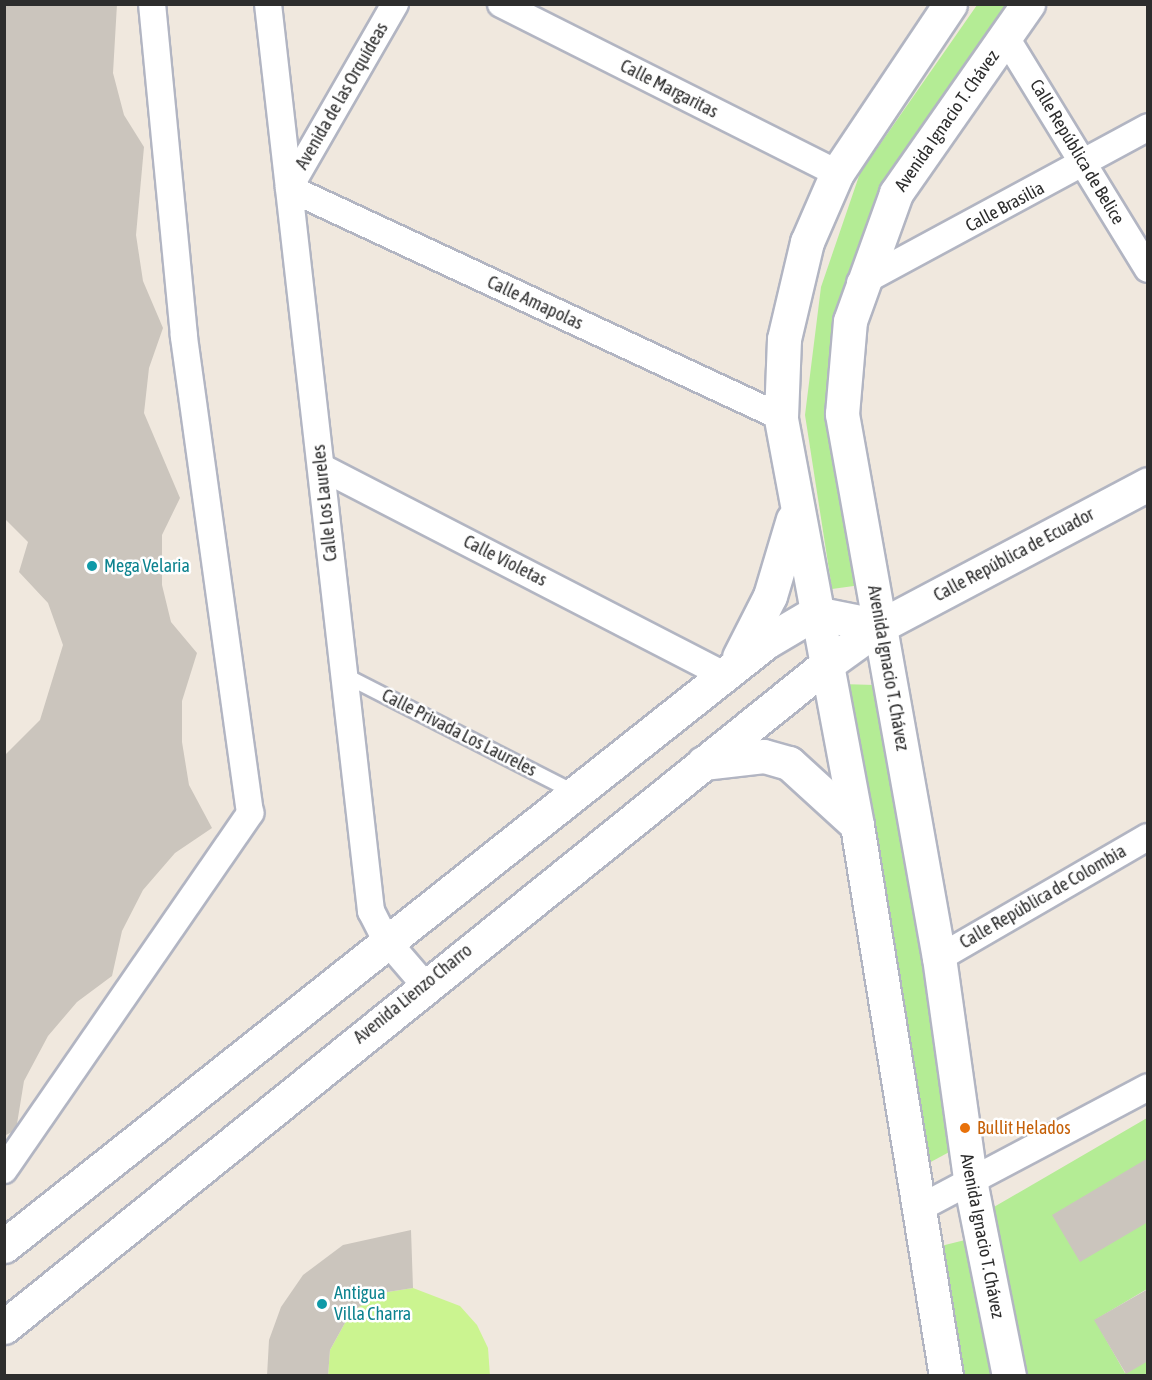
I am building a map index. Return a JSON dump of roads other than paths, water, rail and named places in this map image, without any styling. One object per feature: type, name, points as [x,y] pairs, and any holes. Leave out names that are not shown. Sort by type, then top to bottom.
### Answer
[{"type":"main road","points":[[946,1376],[857,825],[815,614],[781,417],[784,339],[807,242],[837,173],[950,4]]},
{"type":"main road","name":"Avenida Ignacio T. Chávez","points":[[1009,1376],[971,1185],[939,958],[842,414],[850,321],[860,283],[896,193],[1028,4]]},
{"type":"main road","name":"Calle República de Ecuador","points":[[826,664],[880,626],[1148,484]]},
{"type":"main road","points":[[728,669],[770,596],[796,508]]},
{"type":"main road","points":[[4,1246],[728,669],[815,614],[880,626]]},
{"type":"main road","name":"Avenida Lienzo Charro","points":[[4,1327],[424,984],[826,664]]},
{"type":"main road","points":[[701,763],[764,756],[789,763],[857,825]]},
{"type":"street","points":[[4,1170],[250,813],[184,336],[152,4]]},
{"type":"street","name":"Calle Los Laureles","points":[[268,4],[371,911],[386,940],[424,984]]},
{"type":"street","name":"Avenida de las Orquídeas","points":[[289,188],[395,4]]},
{"type":"street","name":"Calle Margaritas","points":[[501,4],[837,173]]},
{"type":"street","name":"Calle República de Belice","points":[[1005,36],[1148,269]]},
{"type":"street","name":"Calle Brasilia","points":[[860,283],[1085,164],[1148,127]]},
{"type":"street","name":"Calle Amapolas","points":[[289,188],[781,417]]},
{"type":"street","name":"Calle Violetas","points":[[321,467],[689,654],[728,669]]},
{"type":"street","name":"Calle República de Colombia","points":[[939,958],[1148,837]]},
{"type":"street","points":[[918,1209],[971,1185],[1148,1087]]},
{"type":"lane","name":"Calle Privada Los Laureles","points":[[344,675],[574,792]]},
{"type":"place","name":"Mega Velaria","points":[[92,566]]},
{"type":"place","name":"Bullit Helados","points":[[965,1128]]},
{"type":"place","name":"Antigua Villa Charra","points":[[322,1304]]}]
